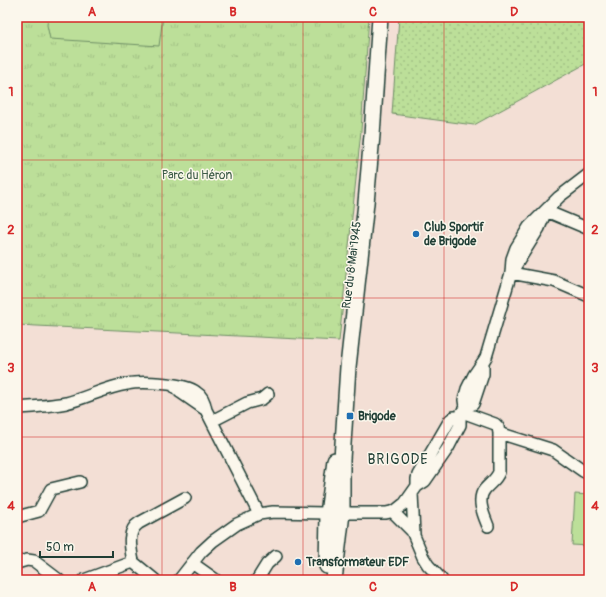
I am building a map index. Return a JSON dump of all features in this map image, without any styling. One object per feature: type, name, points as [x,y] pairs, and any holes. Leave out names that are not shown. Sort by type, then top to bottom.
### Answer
[{"type":"main road","name":"Rue du 8 Mai 1945","points":[[334,580],[335,457],[343,339],[367,131],[373,17]]},
{"type":"main road","name":"Rue du 8 Mai 1945","points":[[327,580],[342,460],[348,367],[368,189],[380,17]]},
{"type":"street","points":[[179,580],[201,552],[220,534],[259,514],[273,512],[386,513],[393,512],[402,506],[415,490],[425,481],[448,448],[460,425],[462,412],[472,404],[483,374],[484,362],[511,273],[512,259],[519,241],[535,220],[560,197],[589,174]]},
{"type":"street","points":[[546,211],[589,229]]},
{"type":"street","points":[[511,273],[554,281],[589,296]]},
{"type":"street","points":[[17,408],[65,403],[128,384],[142,383],[174,386],[206,410],[259,514]]},
{"type":"street","points":[[212,421],[247,403],[262,399],[268,394]]},
{"type":"street","points":[[462,412],[495,424],[498,427],[499,472],[484,490],[482,495],[482,509],[488,526]]},
{"type":"street","points":[[499,433],[553,450],[589,474]]},
{"type":"street","points":[[17,517],[39,511],[51,489],[80,482]]},
{"type":"street","points":[[414,535],[415,490]]},
{"type":"street","points":[[155,580],[133,562],[131,536],[133,528],[139,523],[185,498]]},
{"type":"street","points":[[393,512],[408,526],[414,535],[428,565],[442,580]]},
{"type":"street","points":[[257,580],[267,564],[276,556]]},
{"type":"street","points":[[17,563],[27,560],[34,561],[59,580]]},
{"type":"street","points":[[84,580],[133,562]]},
{"type":"street","points":[[192,563],[216,580]]},
{"type":"green space","name":"Parc du Héron","points":[[17,17],[369,17],[361,131],[339,341],[17,325]]},
{"type":"green space","points":[[48,17],[163,17],[159,46],[50,39],[47,25]]},
{"type":"green space","points":[[399,17],[589,17],[589,62],[474,125],[392,114]]},
{"type":"green space","points":[[575,494],[589,495],[589,546],[572,545]]},
{"type":"place","name":"Club Sportif de Brigode","points":[[416,234]]},
{"type":"place","name":"Brigode","points":[[350,416]]},
{"type":"place","name":"Transformateur EDF","points":[[298,562]]},
{"type":"district","name":"BRIGODE","points":[[398,459]]}]
